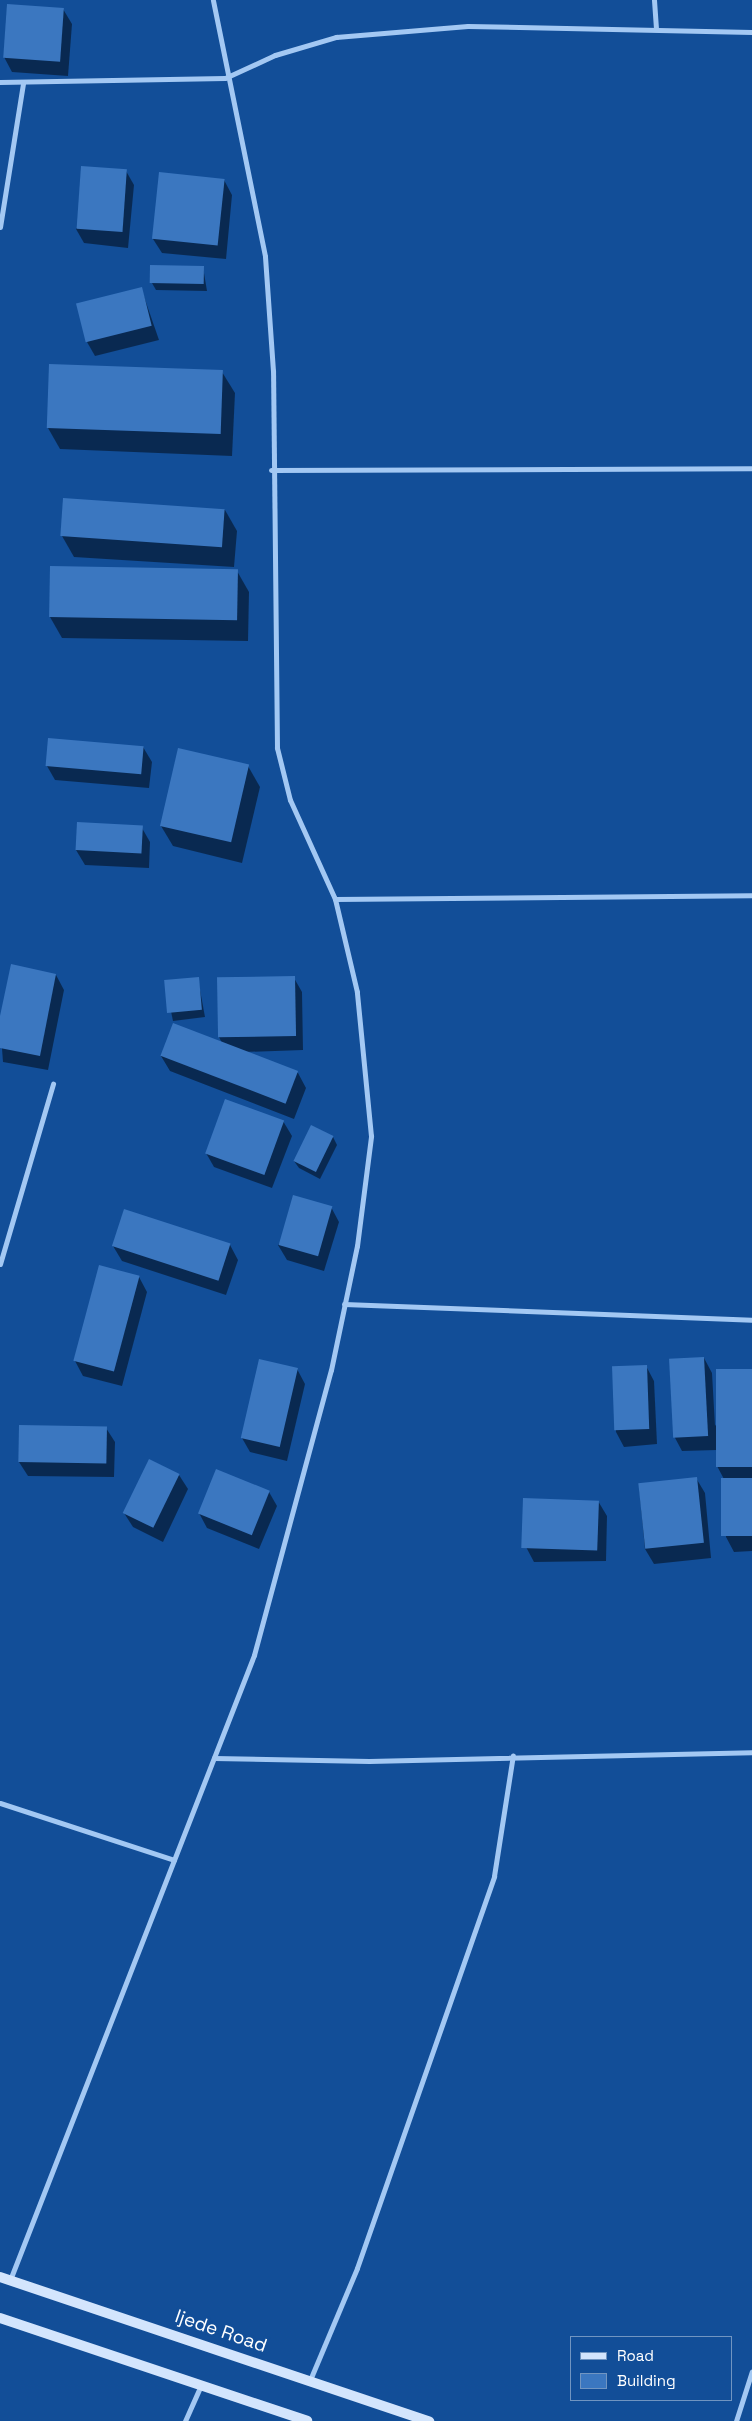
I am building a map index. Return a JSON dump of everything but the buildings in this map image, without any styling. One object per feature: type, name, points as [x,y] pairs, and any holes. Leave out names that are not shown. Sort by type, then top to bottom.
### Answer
[{"type":"main road","name":"Ijede Road","points":[[0,2277],[429,2421]]},
{"type":"main road","points":[[0,2318],[202,2382],[307,2421]]},
{"type":"street","points":[[10,2280],[254,1655],[344,1304],[371,1136],[357,992],[334,899],[290,800],[277,748],[271,470],[273,371],[265,256],[225,78],[213,0]]},
{"type":"street","points":[[654,0],[656,29]]},
{"type":"street","points":[[0,82],[225,78],[275,55],[336,37],[468,26],[752,32]]},
{"type":"street","points":[[0,227],[23,83]]},
{"type":"street","points":[[271,470],[752,468]]},
{"type":"street","points":[[334,899],[752,895]]},
{"type":"street","points":[[0,1264],[53,1084]]},
{"type":"street","points":[[344,1304],[752,1320]]},
{"type":"street","points":[[214,1758],[369,1761],[513,1755],[752,1752]]},
{"type":"street","points":[[310,2380],[357,2268],[494,1876],[513,1755]]},
{"type":"street","points":[[0,1804],[174,1860]]},
{"type":"street","points":[[736,2421],[752,2371]]},
{"type":"street","points":[[185,2421],[202,2382]]}]
